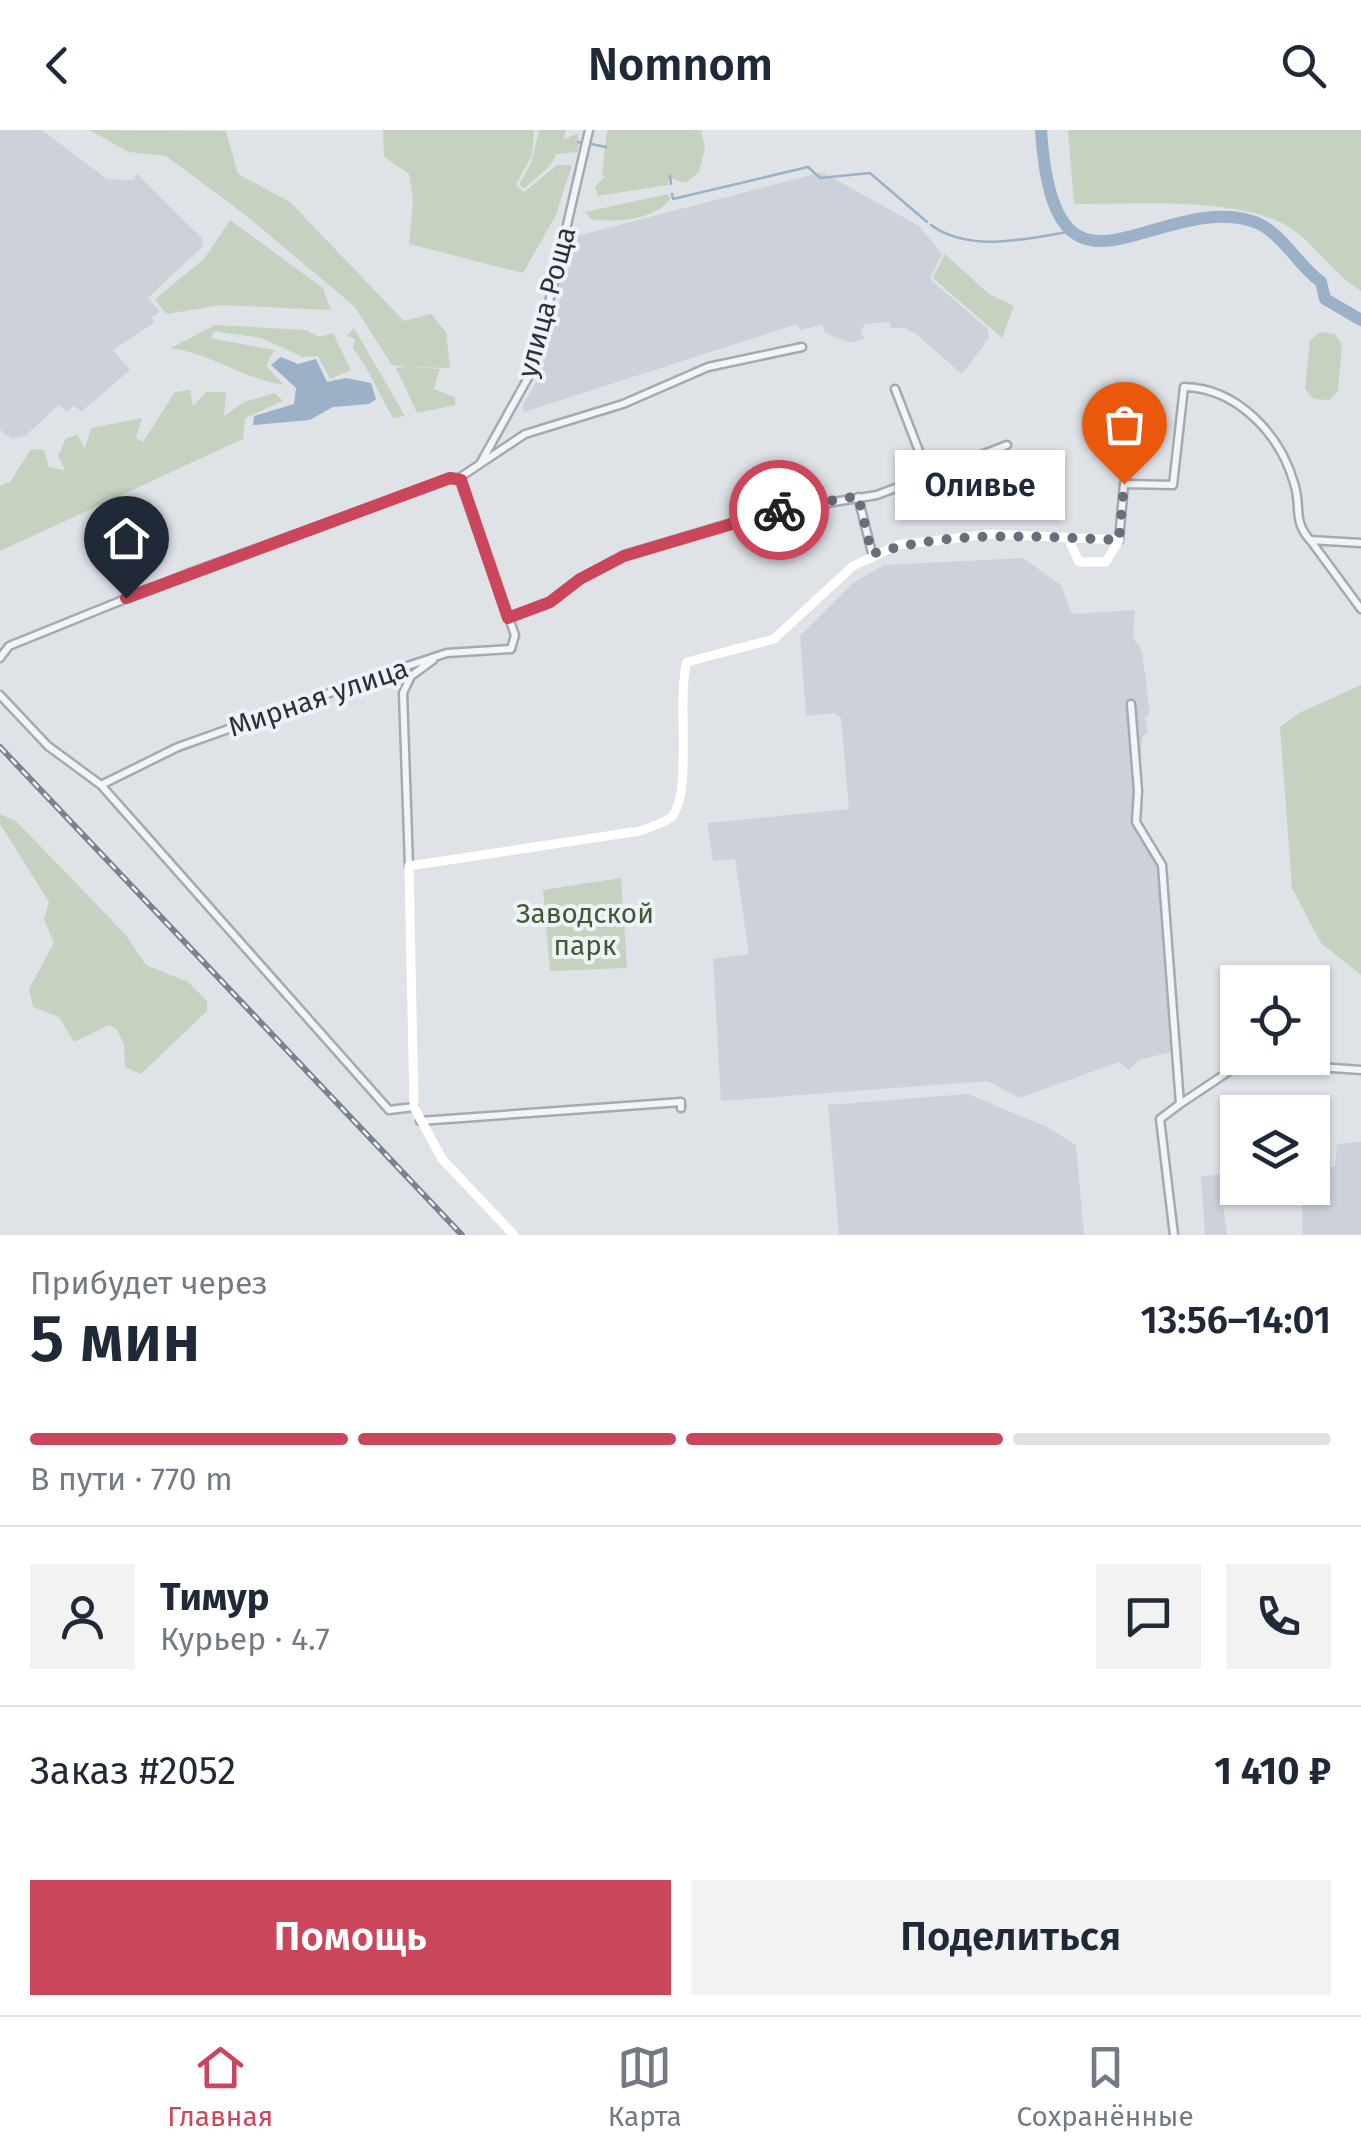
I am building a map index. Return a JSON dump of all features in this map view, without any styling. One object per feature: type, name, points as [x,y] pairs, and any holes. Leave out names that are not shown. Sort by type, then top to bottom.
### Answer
[{"type":"street","name":"улица Роща","points":[[480,465],[534,367],[589,130]]},
{"type":"street","points":[[0,658],[10,646],[96,610],[450,478],[460,478],[525,434],[623,404],[708,367],[802,347]]},
{"type":"street","points":[[1068,538],[1078,562],[1106,562],[1119,540],[1124,484],[1173,485],[1184,387],[1200,387],[1249,409],[1274,443],[1295,484],[1297,526],[1361,609]]},
{"type":"street","points":[[895,388],[929,477]]},
{"type":"street","points":[[460,478],[508,618],[550,602],[580,579],[624,556],[766,513],[878,495],[1007,445]]},
{"type":"street","points":[[858,496],[872,554]]},
{"type":"street","points":[[409,866],[640,831],[670,817],[682,800],[680,722],[687,662],[774,638],[872,554],[898,546],[992,534],[1119,540]]},
{"type":"street","points":[[1310,540],[1361,543]]},
{"type":"street","name":"Мирная улица","points":[[101,784],[178,747],[442,654],[511,650],[515,635],[508,618]]},
{"type":"street","points":[[442,654],[411,676],[403,693],[414,1107],[442,1159],[514,1235]]},
{"type":"street","points":[[0,694],[48,746],[101,784],[389,1110],[414,1107]]},
{"type":"street","points":[[1131,704],[1138,791],[1136,822],[1162,865],[1180,1104]]},
{"type":"street","points":[[1174,1235],[1160,1119],[1231,1070],[1261,1062],[1361,1070]]},
{"type":"street","points":[[419,1121],[680,1102],[681,1108]]},
{"type":"shaded area","points":[[0,130],[42,130],[107,179],[133,180],[137,174],[203,239],[202,247],[148,298],[160,312],[152,317],[154,323],[113,350],[130,370],[82,411],[73,406],[67,412],[59,405],[25,436],[12,439],[0,430]]},
{"type":"shaded area","points":[[822,172],[919,226],[942,254],[930,279],[988,329],[989,338],[962,374],[916,334],[905,328],[890,328],[890,322],[865,324],[861,330],[864,339],[850,343],[825,333],[822,325],[800,330],[797,324],[524,412],[522,406],[542,373],[540,358],[561,297],[557,285],[569,238]]},
{"type":"shaded area","points":[[1023,558],[1061,585],[1072,614],[1135,610],[1133,637],[1142,651],[1150,713],[1145,718],[1148,732],[1142,737],[1137,831],[1158,868],[1171,1052],[1139,1060],[1129,1070],[1119,1062],[1019,1098],[988,1081],[721,1101],[713,959],[749,954],[735,859],[713,861],[707,823],[849,809],[841,718],[834,713],[806,716],[800,636],[853,583],[884,565]]},
{"type":"shaded area","points":[[968,1094],[1047,1127],[1076,1145],[1084,1235],[839,1235],[828,1105]]},
{"type":"shaded area","points":[[1361,1142],[1361,1235],[1303,1235],[1302,1205],[1330,1205],[1330,1167],[1335,1167],[1337,1144]]},
{"type":"shaded area","points":[[1219,1174],[1220,1205],[1227,1235],[1205,1235],[1201,1177]]},
{"type":"green space","points":[[89,130],[226,131],[238,174],[290,202],[404,321],[431,314],[446,332],[450,368],[411,367],[440,369],[434,389],[455,397],[455,405],[417,413],[396,368],[406,366],[392,365],[354,306],[244,214],[166,156],[129,152]]},
{"type":"green space","points":[[383,130],[534,130],[532,155],[516,185],[524,192],[557,165],[572,165],[556,215],[523,273],[409,244],[413,200],[409,174],[384,157]]},
{"type":"green space","points":[[539,130],[566,130],[563,139],[578,134],[578,152],[556,154],[550,166],[525,188],[519,185],[531,163]]},
{"type":"green space","points":[[607,130],[701,130],[705,148],[699,172],[686,183],[669,178],[668,185],[598,196],[595,187],[605,176],[602,175]]},
{"type":"green space","points":[[1068,130],[1361,130],[1361,291],[1294,231],[1262,215],[1182,204],[1074,204]]},
{"type":"green space","points":[[668,194],[670,199],[663,206],[645,216],[611,221],[591,219],[585,212]]},
{"type":"green space","points":[[230,220],[323,288],[331,310],[222,305],[166,314],[155,299],[204,259]]},
{"type":"green space","points":[[945,254],[989,294],[1014,306],[1002,338],[933,278]]},
{"type":"green space","points":[[215,325],[306,330],[319,337],[333,333],[351,370],[330,379],[318,356],[303,357],[261,338],[215,331],[210,338],[274,350],[266,366],[284,385],[171,348]]},
{"type":"green space","points":[[354,328],[405,416],[393,418],[353,348],[355,339],[347,336]]},
{"type":"green space","points":[[1321,332],[1335,334],[1342,344],[1338,391],[1329,400],[1314,399],[1305,389],[1310,340]]},
{"type":"green space","points":[[190,390],[193,406],[206,392],[226,392],[224,416],[244,402],[275,393],[283,401],[245,418],[243,439],[0,551],[0,486],[10,482],[31,449],[44,450],[49,467],[65,470],[58,456],[66,438],[77,435],[85,448],[91,428],[142,418],[136,438],[143,442],[175,392]]},
{"type":"green space","points":[[1361,685],[1361,975],[1321,943],[1292,888],[1280,727],[1301,712]]},
{"type":"green space","points":[[0,814],[16,821],[125,934],[146,965],[188,982],[207,1001],[207,1011],[141,1074],[125,1067],[124,1045],[117,1029],[109,1025],[74,1042],[59,1017],[33,1007],[29,989],[54,943],[44,919],[49,902],[0,824]]},
{"type":"green space","name":"Заводской парк","points":[[621,878],[627,968],[550,971],[543,890]]},
{"type":"water","points":[[281,357],[298,364],[316,359],[327,382],[346,378],[371,383],[376,399],[369,404],[333,407],[310,420],[253,425],[254,416],[294,404],[296,388],[271,365]]},
{"type":"waterway","points":[[1041,130],[1050,190],[1066,225],[1087,239],[1114,240],[1215,217],[1252,221],[1272,232],[1321,282],[1325,299],[1361,320]]},
{"type":"waterway","points":[[578,142],[582,143]]},
{"type":"waterway","points":[[591,144],[606,147]]},
{"type":"waterway","points":[[672,194],[673,199],[808,167],[820,178],[870,173],[927,222]]},
{"type":"waterway","points":[[670,176],[671,184]]},
{"type":"waterway","points":[[931,225],[963,239],[999,242],[1072,231]]},
{"type":"railway","points":[[0,747],[462,1235]]},
{"type":"way so far","points":[[779,510],[858,496],[872,554],[898,546],[992,534],[1119,540],[1124,484]]},
{"type":"place","name":"Оливье","points":[[1124,484]]},
{"type":"route","points":[[126,598],[450,478],[461,480],[508,618],[550,602],[580,579],[624,556],[779,510]]}]
